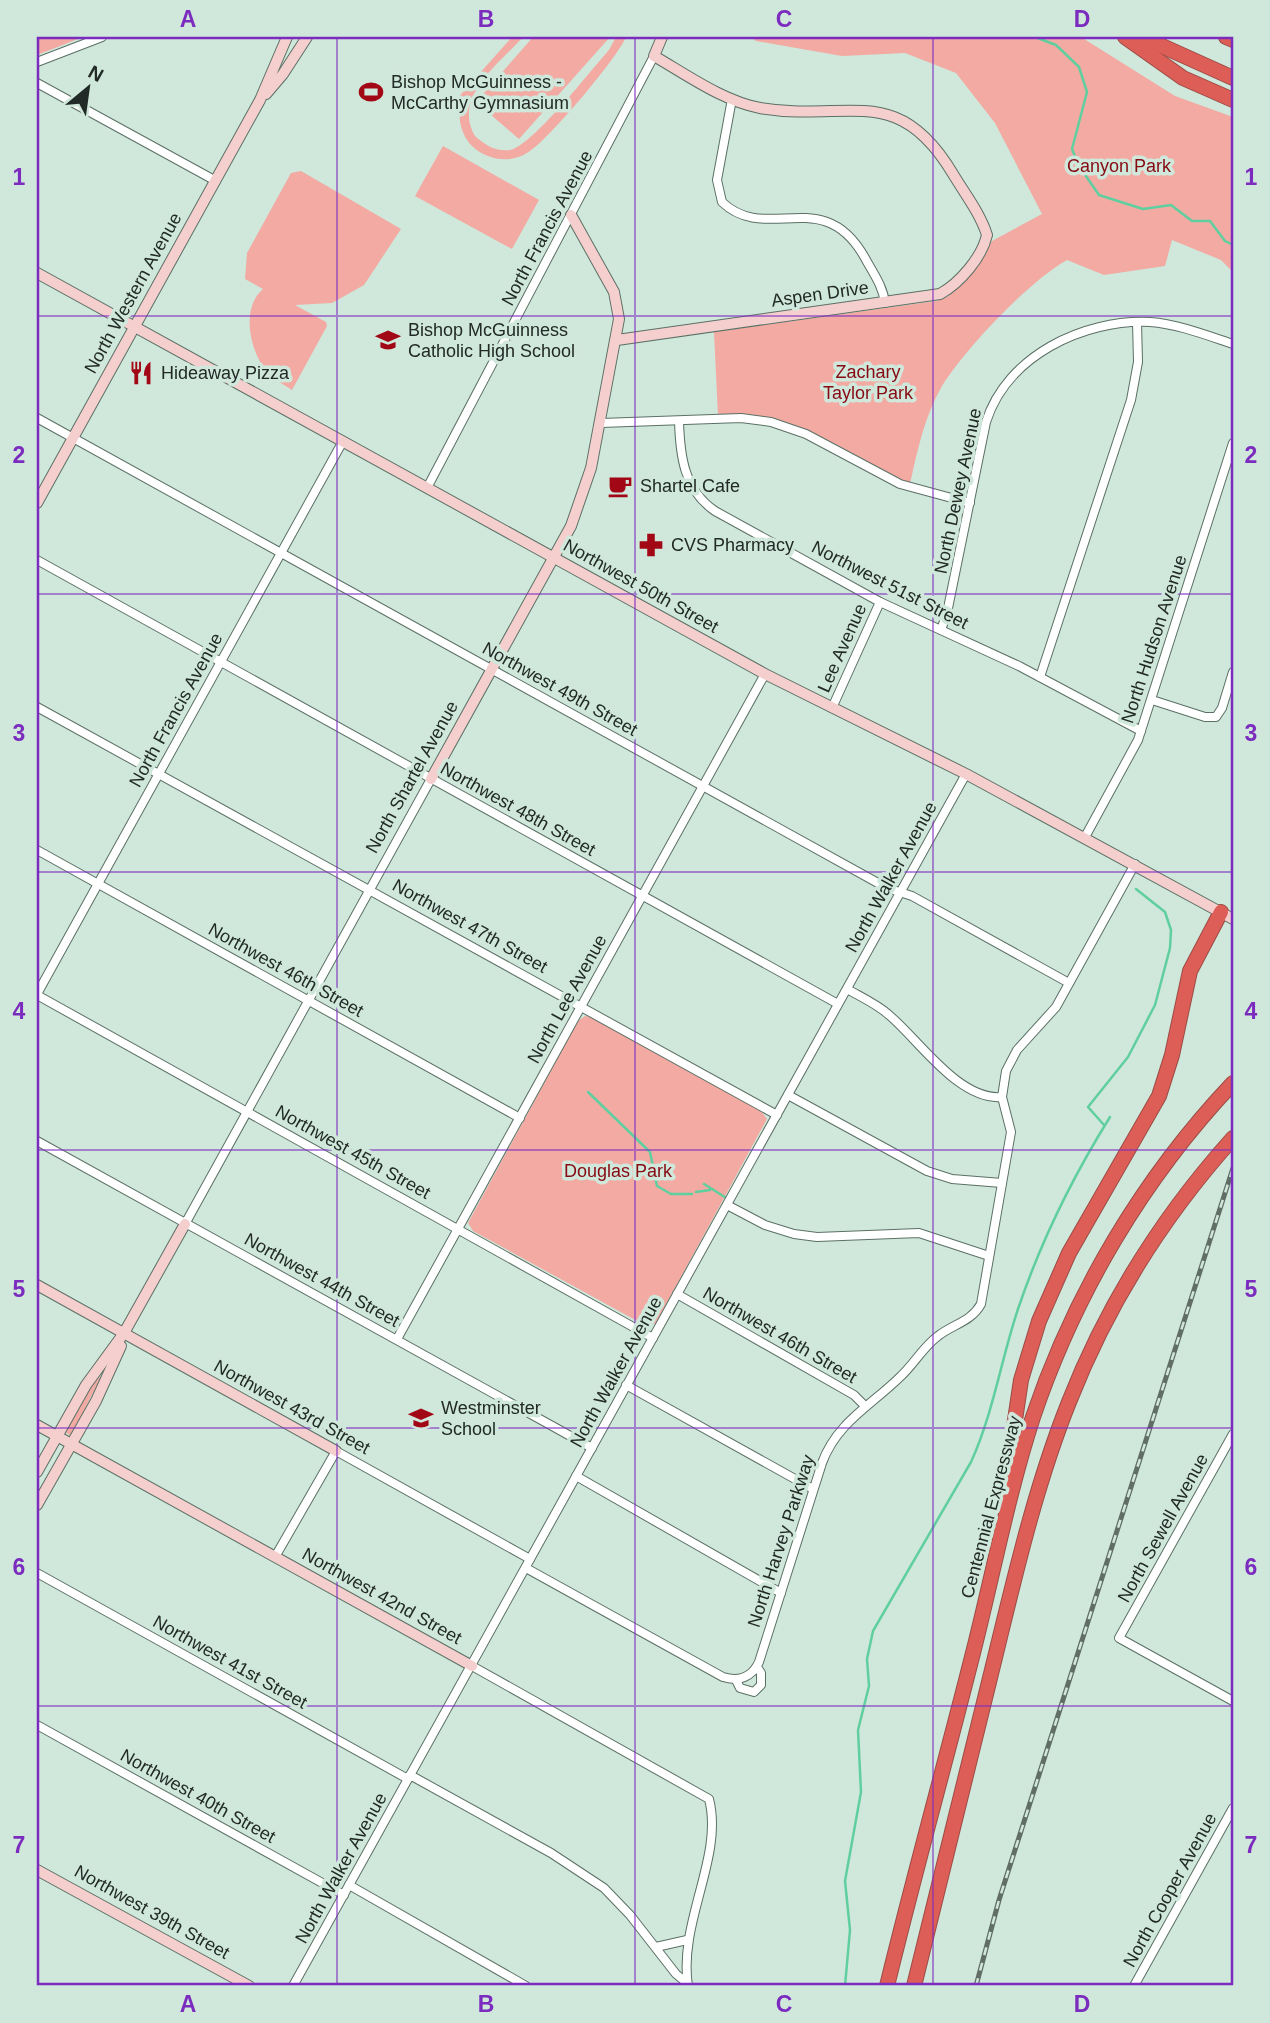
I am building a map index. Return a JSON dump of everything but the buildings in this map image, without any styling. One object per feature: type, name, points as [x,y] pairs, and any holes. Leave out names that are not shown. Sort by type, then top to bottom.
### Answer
[{"type":"highway","points":[[1125,37],[1183,78],[1233,100]]},
{"type":"highway","points":[[1142,37],[1233,78]]},
{"type":"highway","points":[[1226,37],[1233,40]]},
{"type":"highway","points":[[991,1578],[1021,1380],[1035,1333],[1069,1253],[1159,1096],[1172,1055],[1190,971],[1227,915]]},
{"type":"highway","name":"Centennial Expressway","points":[[887,1986],[1033,1418],[1078,1306],[1122,1227],[1161,1168],[1233,1083]]},
{"type":"highway","points":[[914,1986],[1005,1616],[1039,1488],[1062,1420],[1096,1341],[1131,1276],[1171,1216],[1233,1138]]},
{"type":"street","points":[[37,62],[102,37]]},
{"type":"street","name":"North Western Avenue","points":[[37,503],[260,100],[287,37]]},
{"type":"street","name":"North Western Avenue","points":[[260,100],[283,74],[307,37]]},
{"type":"street","points":[[662,37],[654,56],[732,99],[717,180],[722,202],[740,215],[814,219],[836,225],[855,240],[883,291],[885,303]]},
{"type":"street","name":"North Francis Avenue","points":[[427,488],[654,56]]},
{"type":"street","points":[[37,83],[216,181]]},
{"type":"street","name":"Aspen Drive","points":[[617,340],[940,294],[950,289],[985,245],[987,235],[984,225],[937,148],[906,121],[877,112],[779,110],[732,99]]},
{"type":"street","name":"North Shartel Avenue","points":[[37,1505],[102,1389],[124,1334],[554,558],[582,500],[601,423],[619,319],[614,292],[571,215]]},
{"type":"street","name":"Northwest 50th Street","points":[[37,273],[765,674],[966,774],[1227,915]]},
{"type":"street","points":[[1040,677],[1136,381],[1137,322]]},
{"type":"street","name":"North Dewey Avenue","points":[[941,630],[990,407],[1011,376],[1040,352],[1064,340],[1086,331],[1137,322],[1171,325],[1233,344]]},
{"type":"street","name":"Northwest 49th Street","points":[[37,418],[887,888],[901,892],[1069,983]]},
{"type":"street","points":[[601,423],[741,418],[788,427],[900,484],[970,503]]},
{"type":"street","name":"Northwest 51st Street","points":[[679,421],[680,446],[686,473],[707,505],[880,601],[1040,677],[1141,731]]},
{"type":"street","name":"North Francis Avenue","points":[[37,995],[343,441]]},
{"type":"street","name":"North Hudson Avenue","points":[[1086,837],[1141,731],[1233,443]]},
{"type":"street","name":"Northwest 48th Street","points":[[37,560],[838,1004]]},
{"type":"street","name":"Lee Avenue","points":[[832,708],[880,601]]},
{"type":"street","points":[[1152,700],[1205,717],[1220,713],[1233,672]]},
{"type":"street","name":"North Lee Avenue","points":[[397,1339],[765,674]]},
{"type":"street","name":"Northwest 47th Street","points":[[37,706],[777,1115]]},
{"type":"street","name":"North Walker Avenue","points":[[293,1986],[966,774]]},
{"type":"street","name":"Northwest 46th Street","points":[[37,850],[520,1118]]},
{"type":"street","name":"North Harvey Parkway","points":[[723,1677],[736,1680],[740,1688],[754,1692],[761,1685],[761,1673],[757,1667],[813,1489],[833,1439],[865,1406],[902,1375],[939,1334],[970,1318],[977,1311],[1011,1132],[1002,1097],[1004,1079],[1012,1057],[1045,1022],[1069,983],[1135,864]]},
{"type":"street","points":[[847,989],[890,1015],[962,1084],[990,1098],[1002,1097]]},
{"type":"street","name":"Northwest 45th Street","points":[[37,995],[653,1338]]},
{"type":"street","points":[[788,1095],[935,1175],[1002,1183]]},
{"type":"street","name":"Northwest 44th Street","points":[[37,1141],[592,1448]]},
{"type":"street","points":[[727,1205],[765,1225],[794,1234],[817,1237],[919,1233],[989,1256]]},
{"type":"street","name":"Northwest 43rd Street","points":[[37,1285],[335,1451],[723,1677]]},
{"type":"street","name":"Northwest 46th Street","points":[[677,1294],[855,1395],[865,1406]]},
{"type":"street","name":"North Shartel Avenue","points":[[37,1472],[86,1385],[124,1334]]},
{"type":"street","points":[[626,1385],[813,1489]]},
{"type":"street","name":"Northwest 42nd Street","points":[[37,1424],[709,1799],[713,1813],[712,1834],[687,1940]]},
{"type":"street","name":"North Sewell Avenue","points":[[1233,1434],[1119,1639],[1233,1701]]},
{"type":"street","points":[[275,1557],[335,1451]]},
{"type":"street","points":[[576,1476],[781,1593]]},
{"type":"street","name":"Northwest 41st Street","points":[[37,1573],[551,1853],[604,1888],[656,1947],[676,1975],[687,1984]]},
{"type":"street","points":[[736,1680],[750,1675],[757,1667]]},
{"type":"street","name":"Northwest 40th Street","points":[[37,1725],[344,1895]]},
{"type":"street","name":"North Cooper Avenue","points":[[1134,1986],[1233,1808]]},
{"type":"street","name":"Northwest 39th Street","points":[[37,1870],[249,1986]]},
{"type":"street","points":[[349,1885],[526,1986]]},
{"type":"street","points":[[656,1947],[687,1940],[687,1984]]},
{"type":"green space","points":[[37,37],[83,37],[37,55]]},
{"type":"green space","points":[[512,37],[523,37],[481,82],[469,108],[469,122],[475,136],[500,150],[510,150],[532,136],[576,89],[609,50],[616,37],[626,37],[581,98],[537,146],[513,159],[498,159],[484,155],[468,142],[460,121],[461,105],[455,101]]},
{"type":"green space","points":[[533,37],[610,37],[519,139],[476,102]]},
{"type":"green space","points":[[751,37],[1081,37],[1175,96],[1233,117],[1233,272],[1221,260],[1172,240],[1165,266],[1104,275],[1067,260],[1017,299],[952,371],[936,397],[926,421],[910,484],[796,426],[772,419],[718,416],[714,332],[936,301],[949,296],[992,241],[1042,214],[995,123],[956,73],[905,53],[842,56],[756,41]]},
{"type":"green space","points":[[443,146],[539,200],[512,249],[415,196]]},
{"type":"green space","points":[[301,171],[401,229],[364,285],[332,303],[295,305],[326,322],[327,326],[292,390],[268,373],[257,356],[251,336],[250,315],[256,297],[263,289],[245,279],[247,253],[291,173]]},
{"type":"green space","name":"Douglas Park","points":[[585,1016],[592,1017],[761,1111],[767,1119],[656,1323],[648,1327],[473,1231],[468,1223],[578,1021]]},
{"type":"green space","points":[[102,1375],[71,1436],[65,1432],[91,1385]]},
{"type":"waterway","points":[[1035,37],[1056,45],[1079,67],[1087,92],[1072,149],[1079,166],[1099,195],[1143,209],[1171,205],[1192,221],[1210,221],[1225,241],[1233,245]]},
{"type":"waterway","points":[[1104,1125],[1088,1107],[1128,1057],[1155,1005],[1170,948],[1171,930],[1165,912],[1136,889]]},
{"type":"waterway","points":[[588,1092],[650,1152],[657,1186],[671,1194],[692,1194]]},
{"type":"waterway","points":[[845,1986],[850,1930],[845,1881],[861,1792],[858,1730],[869,1686],[867,1659],[873,1631],[971,1462],[991,1406],[1018,1309],[1047,1234],[1110,1117]]},
{"type":"waterway","points":[[704,1184],[728,1199]]},
{"type":"waterway","points":[[696,1192],[710,1190]]},
{"type":"railway","points":[[976,1986],[999,1900],[1233,1168]]},
{"type":"place","name":"Bishop McGuinness - McCarthy Gymnasium","points":[[371,92]]},
{"type":"place","name":"Bishop McGuinness Catholic High School","points":[[388,340]]},
{"type":"place","name":"Hideaway Pizza","points":[[141,373]]},
{"type":"place","name":"Shartel Cafe","points":[[620,486]]},
{"type":"place","name":"CVS Pharmacy","points":[[651,545]]},
{"type":"place","name":"Westminster School","points":[[421,1418]]},
{"type":"park label","name":"Canyon Park","points":[[1119,166]]},
{"type":"park label","name":"Zachary Taylor Park","points":[[868,382]]}]
